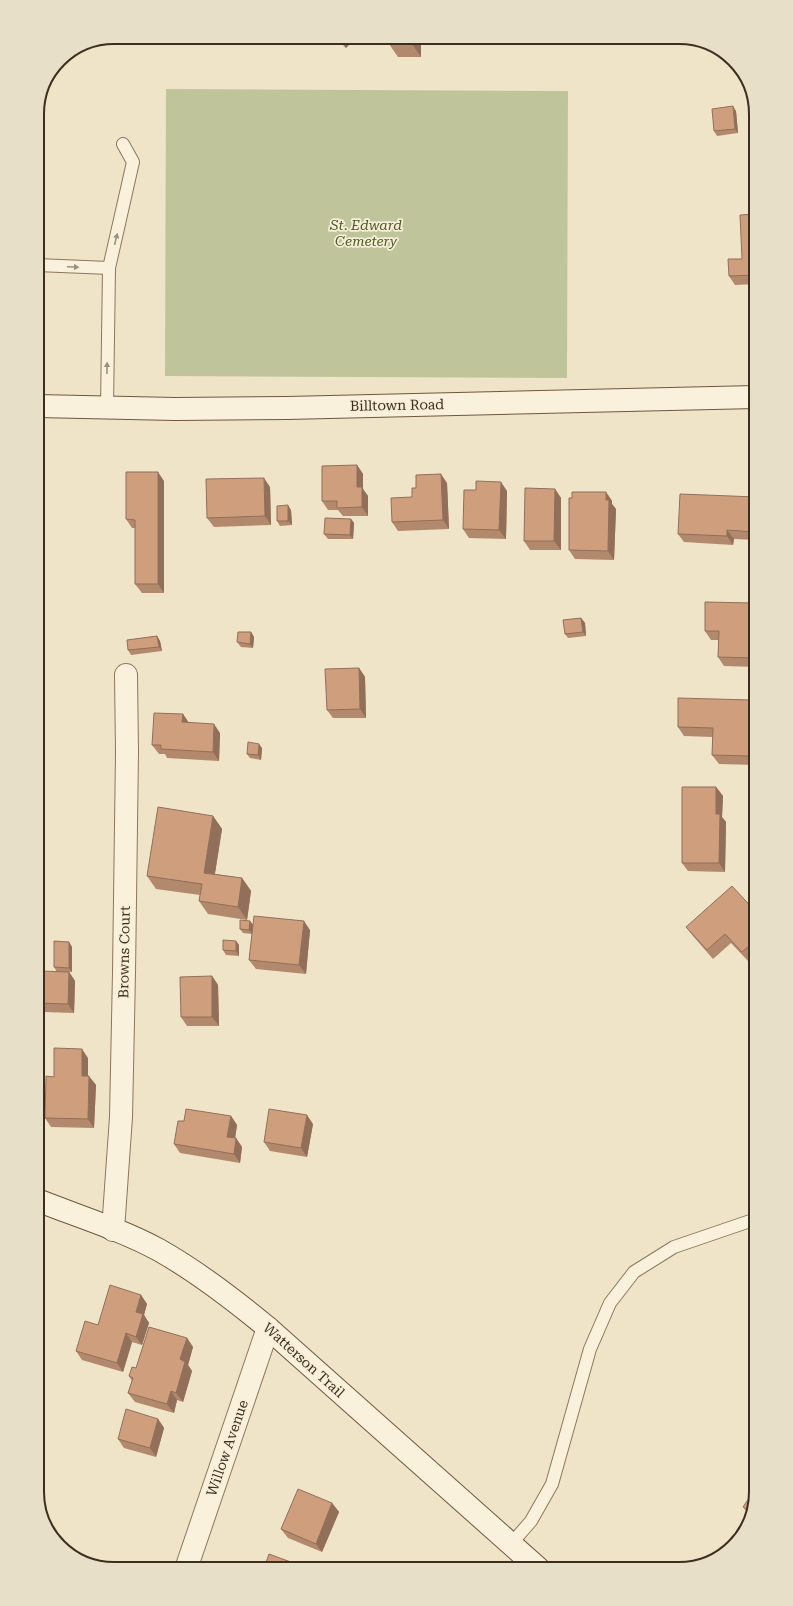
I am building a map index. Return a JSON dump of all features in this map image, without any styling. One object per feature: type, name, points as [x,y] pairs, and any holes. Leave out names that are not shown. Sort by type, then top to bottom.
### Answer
[{"type":"main road","name":"Billtown Road","points":[[44,406],[287,408],[749,397]]},
{"type":"main road","name":"Browns Court","points":[[113,1230],[121,1117],[127,752],[126,675]]},
{"type":"main road","name":"Watterson Trail","points":[[44,1203],[157,1249],[189,1268],[229,1295],[531,1562]]},
{"type":"main road","name":"Willow Avenue","points":[[188,1562],[268,1328]]},
{"type":"lane","points":[[107,407],[109,268],[133,162],[123,144]]},
{"type":"lane","points":[[44,265],[109,268]]},
{"type":"lane","points":[[511,1544],[531,1520],[552,1484],[590,1349],[610,1303],[634,1272],[674,1247],[749,1221]]},
{"type":"green space","name":"St. Edward Cemetery","points":[[166,89],[568,91],[567,378],[165,376]]},
{"type":"building","points":[[733,106],[735,129],[714,131],[712,109]]},
{"type":"building","points":[[749,214],[749,275],[729,276],[728,259],[742,259],[740,215]]},
{"type":"building","points":[[357,465],[357,487],[362,487],[362,507],[337,508],[337,501],[322,501],[322,466]]},
{"type":"building","points":[[126,472],[158,472],[158,584],[135,584],[135,520],[126,519]]},
{"type":"building","points":[[441,474],[443,520],[392,522],[391,498],[412,497],[412,488],[416,488],[416,475]]},
{"type":"building","points":[[264,478],[265,516],[207,518],[206,479]]},
{"type":"building","points":[[476,481],[501,482],[499,530],[463,529],[464,490],[476,490]]},
{"type":"building","points":[[525,488],[555,489],[554,541],[524,541]]},
{"type":"building","points":[[572,492],[606,492],[606,500],[609,500],[608,551],[569,550],[569,498],[572,498]]},
{"type":"building","points":[[680,494],[749,497],[749,532],[727,530],[727,536],[678,534]]},
{"type":"building","points":[[288,505],[288,521],[277,521],[277,506]]},
{"type":"building","points":[[325,518],[351,519],[350,535],[324,534]]},
{"type":"building","points":[[705,602],[749,603],[749,658],[718,657],[719,631],[705,631]]},
{"type":"building","points":[[581,618],[583,632],[565,634],[563,620]]},
{"type":"building","points":[[238,632],[251,632],[250,644],[237,642]]},
{"type":"building","points":[[157,636],[159,647],[128,650],[127,640]]},
{"type":"building","points":[[359,668],[360,709],[327,710],[325,669]]},
{"type":"building","points":[[678,698],[749,700],[749,756],[712,755],[713,728],[678,727]]},
{"type":"building","points":[[154,713],[183,714],[182,722],[214,724],[213,752],[161,749],[161,745],[152,745]]},
{"type":"building","points":[[248,742],[259,744],[258,755],[247,754]]},
{"type":"building","points":[[682,787],[716,787],[716,814],[720,814],[719,863],[682,863]]},
{"type":"building","points":[[158,807],[213,816],[204,873],[242,878],[238,907],[199,901],[202,884],[147,876]]},
{"type":"building","points":[[732,886],[749,904],[749,946],[742,952],[725,934],[707,950],[686,927]]},
{"type":"building","points":[[254,916],[304,921],[299,965],[249,960]]},
{"type":"building","points":[[240,920],[250,921],[249,930],[240,929]]},
{"type":"building","points":[[223,940],[236,941],[236,951],[223,950]]},
{"type":"building","points":[[54,941],[69,942],[69,968],[54,967]]},
{"type":"building","points":[[44,971],[69,972],[68,1004],[44,1003]]},
{"type":"building","points":[[212,976],[212,1017],[181,1017],[180,977]]},
{"type":"building","points":[[54,1048],[82,1049],[82,1076],[89,1076],[88,1119],[45,1118],[46,1076],[54,1077]]},
{"type":"building","points":[[186,1109],[231,1116],[227,1137],[236,1138],[234,1154],[174,1144],[178,1121],[184,1121]]},
{"type":"building","points":[[269,1109],[307,1115],[301,1148],[264,1142]]},
{"type":"building","points":[[110,1285],[141,1295],[136,1312],[143,1314],[136,1337],[126,1333],[117,1363],[76,1351],[85,1321],[98,1325]]},
{"type":"building","points":[[149,1327],[187,1338],[180,1359],[185,1362],[176,1393],[171,1391],[167,1404],[128,1393],[133,1378],[129,1376],[132,1367],[136,1368]]},
{"type":"building","points":[[126,1409],[158,1419],[150,1448],[118,1439]]},
{"type":"building","points":[[298,1489],[332,1503],[316,1544],[281,1529]]},
{"type":"building","points":[[748,1499],[747,1510],[743,1507]]},
{"type":"building","points":[[269,1554],[291,1562],[266,1562]]}]
